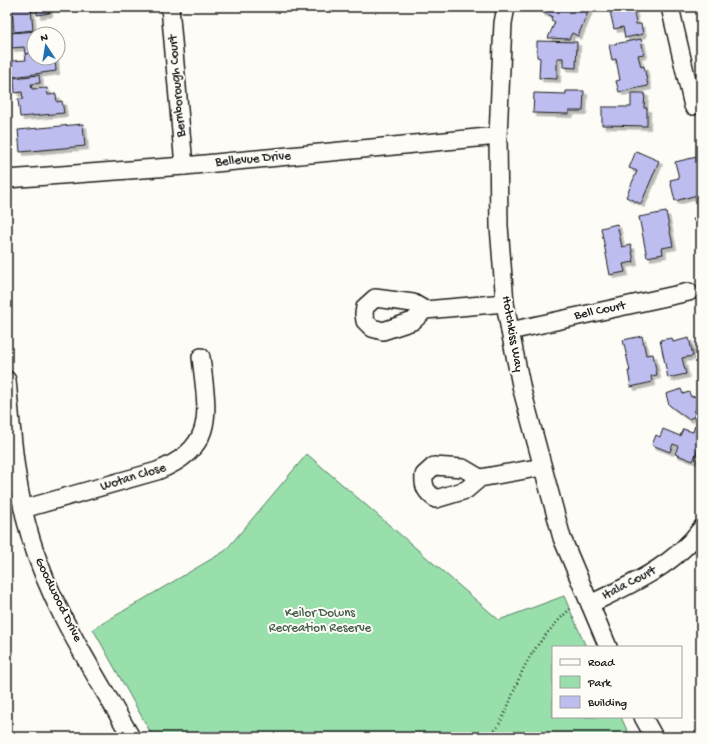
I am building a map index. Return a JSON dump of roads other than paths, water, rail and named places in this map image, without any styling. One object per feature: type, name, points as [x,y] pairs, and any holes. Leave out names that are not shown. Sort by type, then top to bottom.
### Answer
[{"type":"street","name":"Bernborough Court","points":[[170,7],[184,166]]},
{"type":"street","name":"Hotchkiss Way","points":[[506,7],[503,22],[498,136],[499,226],[505,303],[522,390],[562,538],[608,646]]},
{"type":"street","points":[[670,7],[693,106]]},
{"type":"street","name":"Bellevue Drive","points":[[7,180],[184,166],[498,136]]},
{"type":"street","name":"Bell Court","points":[[510,331],[689,292]]},
{"type":"street","points":[[425,310],[505,303]]},
{"type":"street","name":"Wotan Close","points":[[23,509],[157,471],[176,464],[190,453],[201,437],[207,411],[202,357]]},
{"type":"street","name":"Goodwood Drive","points":[[7,380],[13,447],[23,509],[30,538],[51,591],[132,737]]},
{"type":"street","points":[[480,478],[542,467]]},
{"type":"street","name":"Itala Court","points":[[590,604],[648,576],[691,543],[701,529]]},
{"type":"street","points":[[644,718],[654,737]]},
{"type":"park label","name":"Keilor Downs Recreation Reserve","points":[[320,620]]}]
